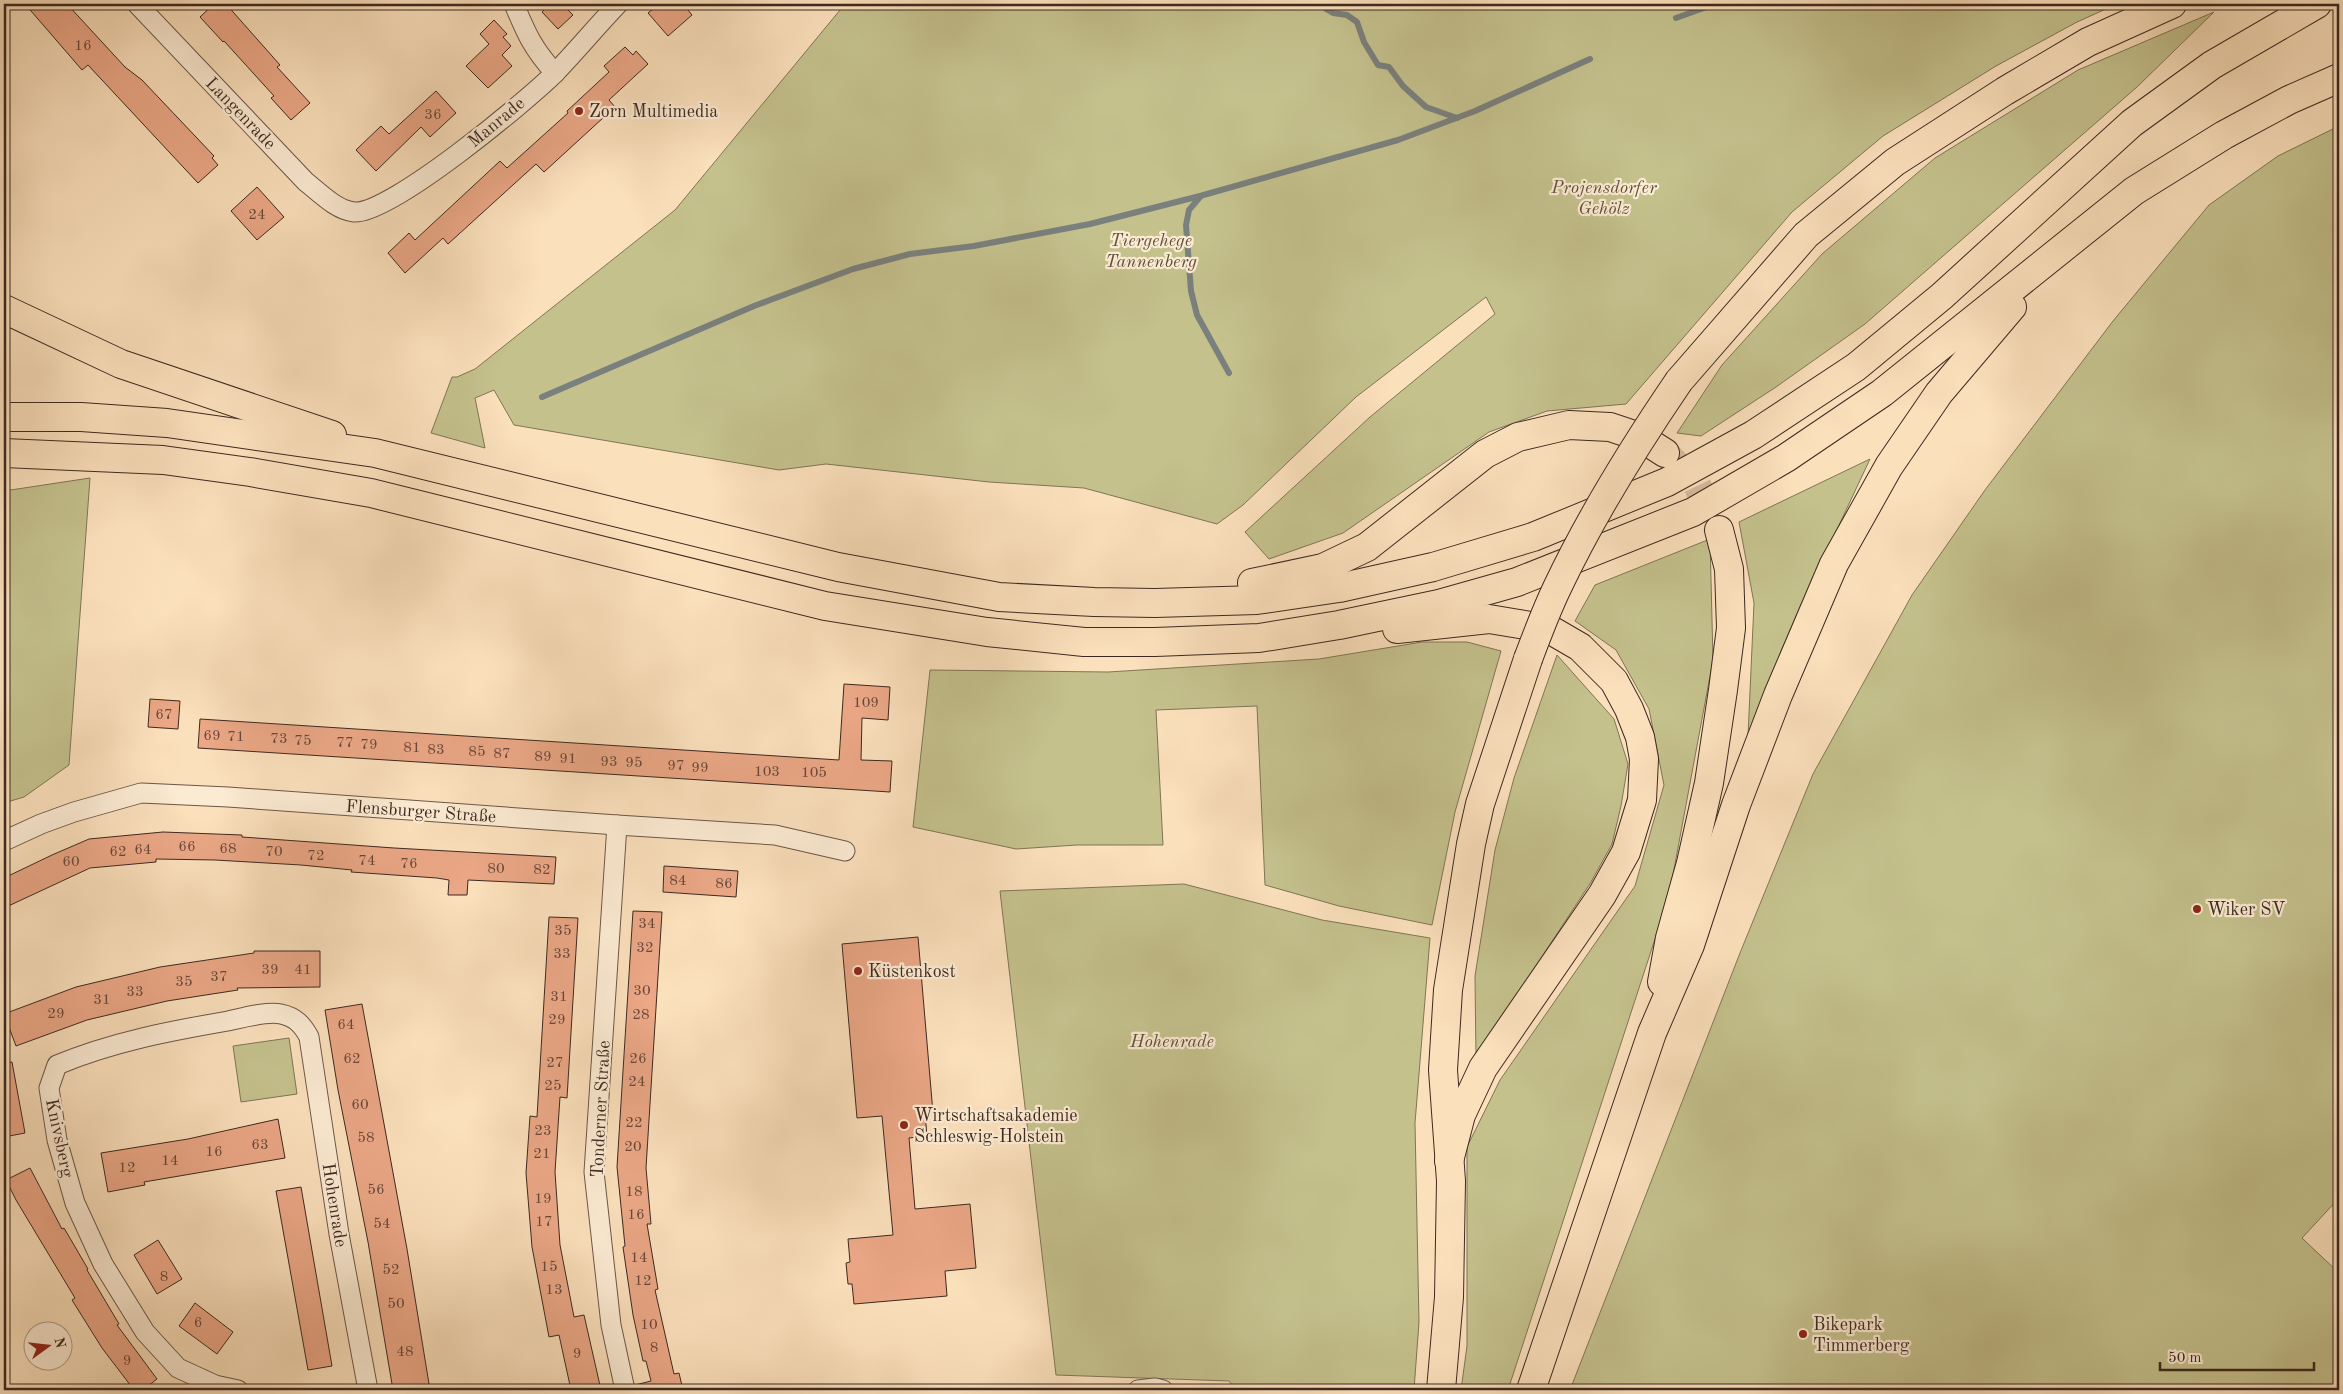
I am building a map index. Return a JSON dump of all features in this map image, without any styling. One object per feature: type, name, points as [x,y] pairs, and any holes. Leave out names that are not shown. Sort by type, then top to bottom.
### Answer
[{"type":"highway","points":[[1441,1390],[1450,1297],[1449,1161],[1443,1070],[1448,990],[1471,844],[1480,804],[1528,659],[1557,588],[1609,491],[1651,422],[1679,381],[1806,235],[1895,162],[2005,91],[2088,42],[2172,4]]},
{"type":"highway","points":[[4,417],[81,417],[167,423],[375,453],[838,567],[999,596],[1094,602],[1155,603],[1257,600],[1339,588],[1433,567],[1533,537],[1667,482],[1753,435],[1856,366],[1942,296],[2132,122],[2212,65],[2317,4]]},
{"type":"highway","points":[[4,454],[163,460],[250,472],[371,493],[825,606],[987,632],[1084,642],[1155,642],[1259,638],[1339,625],[1439,604],[1517,582],[1692,512],[1786,458],[1882,393],[2057,255],[2134,191],[2199,149],[2289,100],[2339,78]]},
{"type":"highway","points":[[1530,1390],[1652,1033],[1690,945],[1736,805],[1778,695],[1834,564],[1889,466],[1940,393],[2057,255]]},
{"type":"highway","points":[[4,308],[121,364],[337,436],[375,453]]},
{"type":"highway","points":[[1155,603],[1323,568],[1367,548],[1485,454],[1518,437],[1569,425],[1610,427],[1640,437],[1665,453]]},
{"type":"highway","points":[[1652,1033],[1670,938],[1692,863],[1709,783],[1723,690],[1731,628],[1729,568],[1719,530]]},
{"type":"highway","points":[[1339,625],[1387,630],[1489,619],[1549,629],[1580,648],[1614,681],[1629,709],[1640,737],[1644,759],[1642,800],[1626,852],[1602,895],[1483,1068],[1461,1115],[1449,1161]]},
{"type":"street","name":"Langenrade","points":[[137,4],[306,182],[342,208],[354,212]]},
{"type":"street","points":[[514,4],[528,38],[539,55],[555,73]]},
{"type":"street","name":"Manrade","points":[[354,212],[364,211],[396,197],[466,149],[555,73],[618,4]]},
{"type":"street","name":"Flensburger Straße","points":[[4,842],[41,824],[74,812],[141,793],[228,796],[775,835],[845,851]]},
{"type":"street","name":"Tonderner Straße","points":[[617,825],[594,1172],[612,1325],[625,1390]]},
{"type":"street","name":"Knivsberg","points":[[238,1390],[215,1385],[178,1368],[145,1332],[102,1264],[75,1203],[57,1140],[49,1088],[57,1065],[91,1051],[171,1031],[250,1017],[280,1014],[300,1022]]},
{"type":"street","name":"Hohenrade","points":[[300,1022],[309,1037],[364,1390]]},
{"type":"street","points":[[1138,1390],[1155,1388],[1162,1390]]},
{"type":"green space","name":"Tiergehege Tannenberg","points":[[845,4],[2117,4],[2077,22],[1996,66],[1883,136],[1792,212],[1626,404],[1547,411],[1489,432],[1343,533],[1269,559],[1245,532],[1370,417],[1495,314],[1486,297],[1356,397],[1243,505],[1217,524],[1084,488],[989,482],[826,464],[779,470],[514,425],[494,390],[475,398],[485,448],[431,433],[452,377],[457,377],[475,369],[675,210]]},
{"type":"green space","points":[[2214,12],[2137,87],[1865,324],[1776,387],[1701,436],[1677,433],[1722,365],[1822,254],[1935,158],[2078,70]]},
{"type":"green space","points":[[2339,126],[2339,1198],[2302,1238],[2339,1273],[2339,1390],[1570,1390],[1740,953],[1813,774],[1912,595],[1985,490],[2113,321],[2209,205],[2278,156]]},
{"type":"green space","points":[[1870,459],[1825,555],[1748,736],[1754,603],[1739,522]]},
{"type":"green space","points":[[90,478],[69,765],[24,797],[4,803],[4,491]]},
{"type":"green space","points":[[1710,539],[1713,660],[1669,896],[1508,1390],[1461,1390],[1467,1346],[1467,1147],[1500,1080],[1635,886],[1664,785],[1649,709],[1616,650],[1575,621],[1595,585]]},
{"type":"green space","points":[[1422,642],[1467,642],[1501,651],[1455,812],[1432,925],[1339,906],[1265,885],[1257,706],[1156,710],[1163,845],[1077,845],[1016,849],[913,827],[930,670],[1108,672],[1319,659]]},
{"type":"green space","points":[[1557,655],[1614,719],[1628,764],[1621,806],[1612,844],[1591,882],[1476,1057],[1475,976],[1495,850],[1514,778]]},
{"type":"green space","name":"Hohenrade","points":[[1184,884],[1322,920],[1430,938],[1415,1123],[1419,1322],[1414,1390],[1236,1390],[1229,1381],[1056,1375],[1000,891]]},
{"type":"green space","points":[[289,1038],[297,1094],[241,1102],[233,1046]]},
{"type":"building","points":[[25,4],[67,4],[125,67],[142,80],[214,156],[212,158],[218,165],[198,183],[88,65],[82,70]]},
{"type":"building","points":[[214,4],[226,4],[280,65],[277,67],[310,103],[291,120],[271,98],[274,96],[200,17]]},
{"type":"building","points":[[550,4],[562,4],[573,15],[558,29],[542,12]]},
{"type":"building","points":[[659,4],[683,4],[692,15],[668,36],[648,13]]},
{"type":"building","points":[[494,20],[507,34],[503,37],[511,46],[502,55],[512,66],[488,88],[466,66],[489,44],[480,34]]},
{"type":"building","points":[[625,47],[633,55],[636,51],[648,64],[609,100],[615,107],[544,172],[536,164],[448,244],[443,238],[405,273],[388,253],[409,233],[415,240],[500,161],[507,168],[568,113],[567,111],[609,72],[604,66]]},
{"type":"building","points":[[436,91],[456,113],[430,137],[421,127],[376,171],[356,150],[381,126],[389,134]]},
{"type":"building","points":[[257,187],[284,217],[257,240],[231,211]]},
{"type":"building","points":[[844,684],[890,687],[888,720],[862,718],[861,760],[892,761],[890,792],[198,748],[200,719],[839,760]]},
{"type":"building","points":[[150,699],[180,701],[178,729],[148,727]]},
{"type":"building","points":[[163,832],[242,835],[242,837],[394,848],[556,857],[554,884],[468,880],[467,895],[448,895],[449,880],[437,878],[351,872],[352,870],[301,865],[156,859],[156,862],[90,868],[4,908],[4,878],[52,855],[89,839]]},
{"type":"building","points":[[664,866],[738,871],[736,897],[663,892]]},
{"type":"building","points":[[633,911],[662,912],[646,1168],[651,1224],[647,1224],[658,1289],[655,1290],[674,1374],[679,1373],[683,1390],[636,1390],[635,1385],[651,1381],[646,1361],[643,1361],[633,1315],[623,1247],[625,1246],[617,1167]]},
{"type":"building","points":[[549,917],[578,918],[567,1098],[560,1097],[555,1172],[560,1245],[574,1317],[584,1315],[601,1390],[571,1390],[559,1335],[549,1337],[532,1247],[526,1173],[530,1116],[537,1117]]},
{"type":"building","name":"Wirtschaftsakademie Schleswig-Holstein","points":[[918,937],[933,1113],[925,1113],[927,1136],[909,1138],[915,1209],[970,1204],[976,1268],[945,1271],[947,1296],[854,1304],[852,1284],[848,1284],[846,1263],[850,1262],[848,1239],[893,1235],[882,1116],[857,1118],[842,944]]},
{"type":"building","points":[[254,951],[320,951],[320,987],[237,988],[238,990],[167,1001],[87,1020],[16,1046],[4,1014],[76,987],[160,967],[254,953]]},
{"type":"building","points":[[362,1004],[407,1249],[430,1390],[393,1390],[368,1242],[338,1090],[325,1010]]},
{"type":"building","points":[[12,1062],[25,1133],[4,1137],[4,1063]]},
{"type":"building","points":[[278,1119],[285,1158],[144,1182],[145,1185],[108,1192],[101,1153],[188,1139]]},
{"type":"building","points":[[30,1168],[62,1229],[64,1228],[119,1324],[117,1325],[157,1379],[143,1390],[134,1390],[102,1348],[72,1300],[75,1298],[16,1200],[6,1180]]},
{"type":"building","points":[[301,1187],[332,1366],[308,1370],[276,1191]]},
{"type":"building","points":[[158,1240],[182,1279],[157,1294],[134,1255]]},
{"type":"building","points":[[195,1303],[233,1332],[217,1354],[179,1326]]},
{"type":"waterway","points":[[1324,4],[1326,9],[1333,13],[1347,15],[1357,22],[1364,42],[1378,65],[1389,67],[1403,86],[1426,107],[1457,118]]},
{"type":"waterway","points":[[1676,18],[1715,4]]},
{"type":"waterway","points":[[542,397],[754,306],[853,269],[910,254],[974,246],[1090,224],[1200,196],[1398,140],[1475,111],[1590,59]]},
{"type":"waterway","points":[[1200,197],[1189,210],[1186,225],[1191,291],[1197,315],[1229,373]]},
{"type":"tunnel","points":[[1668,456],[1696,483],[1717,526]]},
{"type":"place","name":"Zorn Multimedia","points":[[579,111]]},
{"type":"place","name":"Wiker SV","points":[[2197,909]]},
{"type":"place","name":"Küstenkost","points":[[858,971]]},
{"type":"place","name":"Wirtschaftsakademie Schleswig-Holstein","points":[[904,1125]]},
{"type":"place","name":"Bikepark Timmerberg","points":[[1803,1334]]},
{"type":"park label","name":"Projensdorfer Gehölz","points":[[1604,197]]}]
